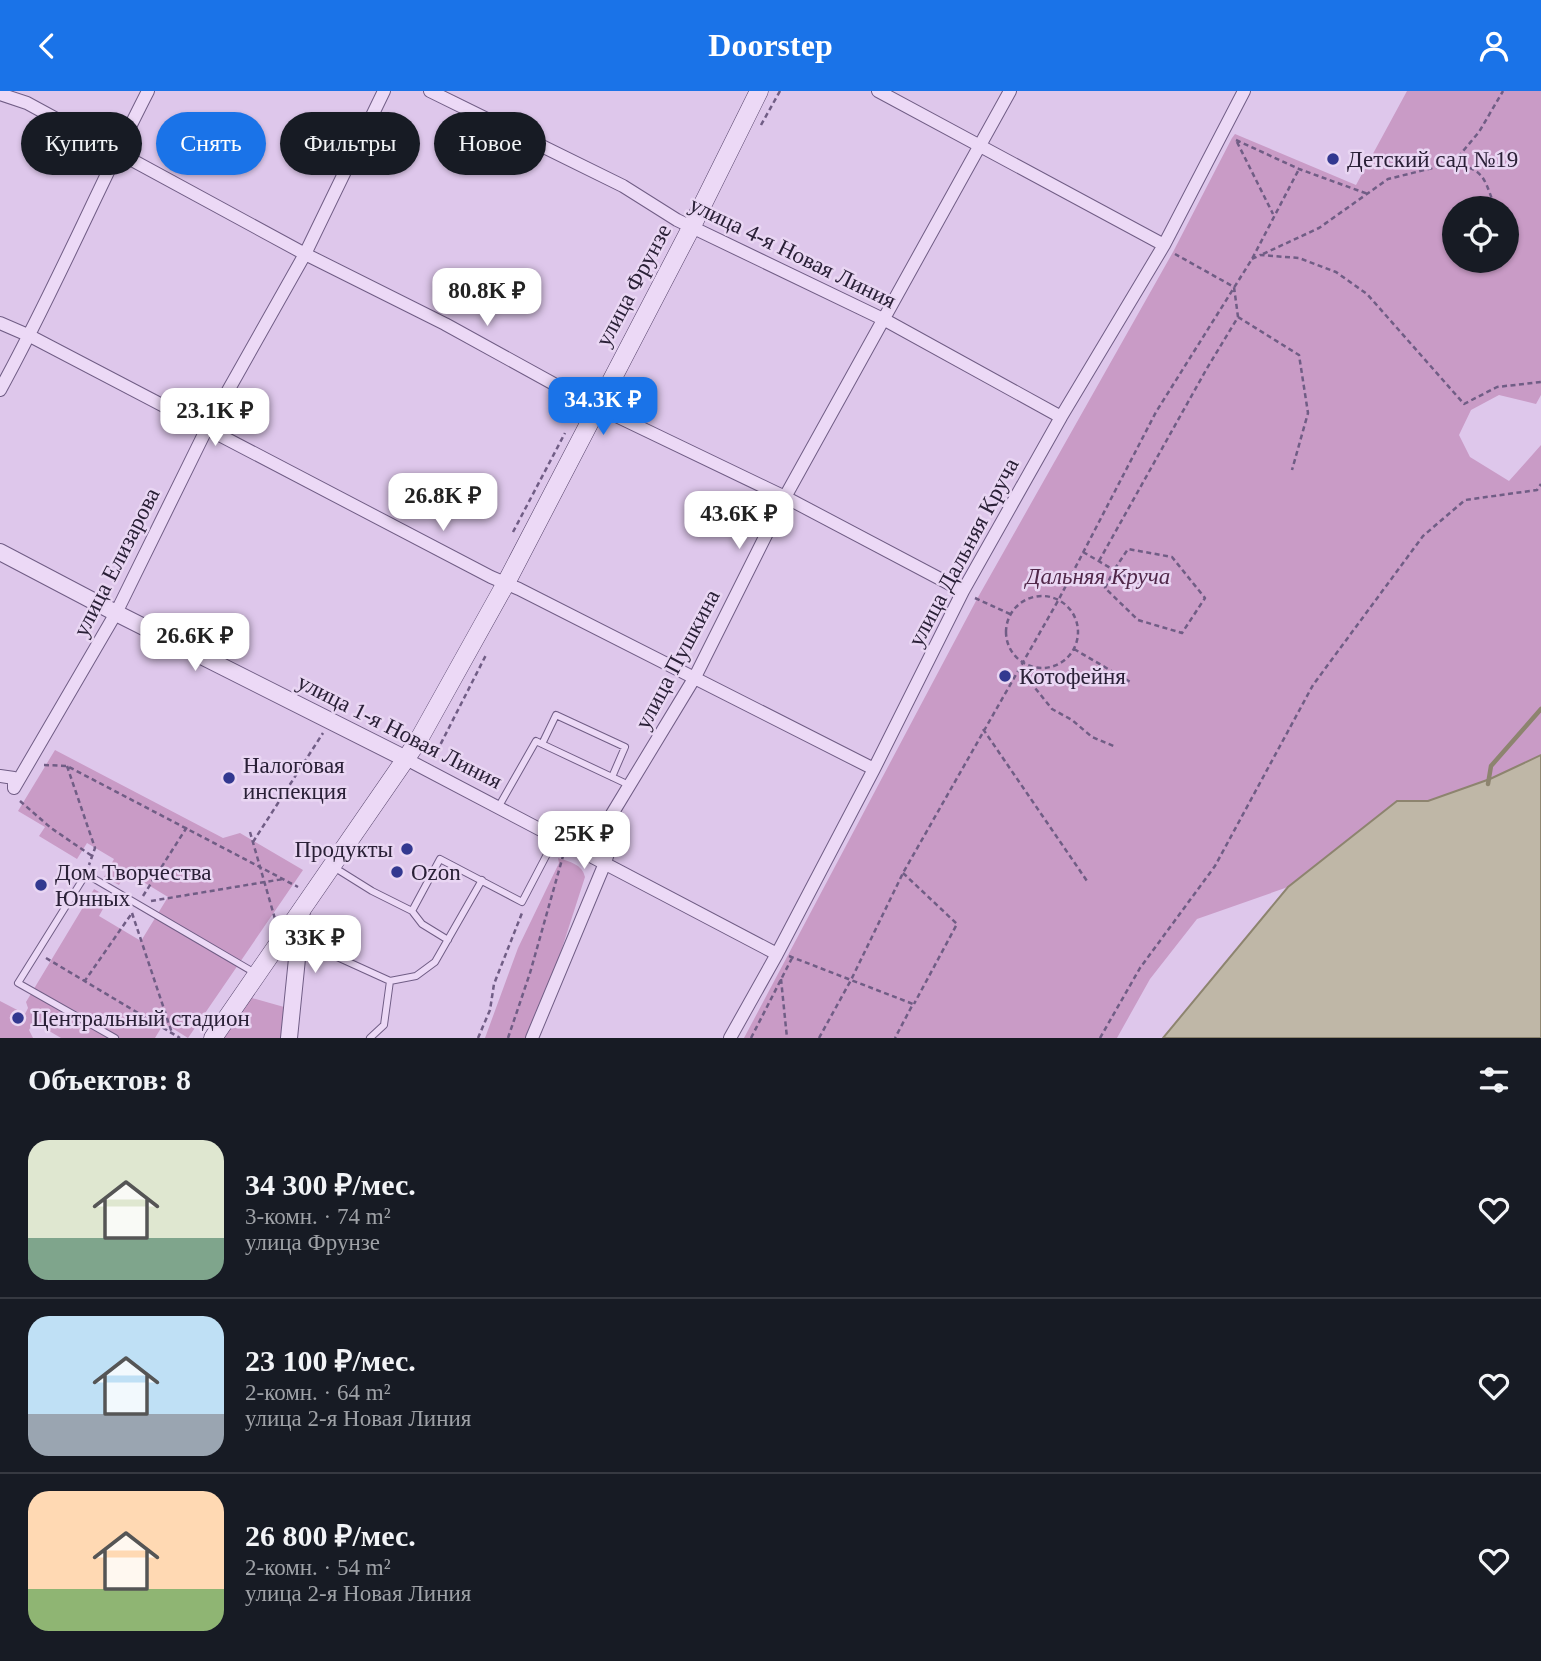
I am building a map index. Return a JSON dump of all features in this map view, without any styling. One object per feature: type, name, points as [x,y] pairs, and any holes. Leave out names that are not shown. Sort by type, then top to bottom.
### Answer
[{"type":"main road","name":"улица Фрунзе","points":[[213,1038],[406,759],[506,583],[692,226],[759,91]]},
{"type":"street","points":[[137,112],[148,91]]},
{"type":"street","name":"улица Елизарова","points":[[2,776],[14,778],[14,788],[116,613],[206,428],[305,254],[384,91]]},
{"type":"street","name":"улица 4-я Новая Линия","points":[[430,91],[623,186],[692,226],[885,320],[1060,417]]},
{"type":"street","points":[[878,91],[1164,245]]},
{"type":"street","name":"улица Пушкина","points":[[532,1038],[605,863],[611,843],[612,814],[695,677],[733,596],[785,497],[1010,91]]},
{"type":"street","name":"улица Дальняя Круча","points":[[730,1038],[874,769],[963,591],[1060,417],[1164,245],[1244,91]]},
{"type":"street","points":[[0,94],[27,103],[43,112]]},
{"type":"street","points":[[142,167],[597,406],[785,497],[963,591]]},
{"type":"street","points":[[0,390],[30,336],[106,175]]},
{"type":"street","points":[[0,323],[874,769]]},
{"type":"street","name":"улица 1-я Новая Линия","points":[[0,552],[499,806],[777,954]]},
{"type":"street","points":[[291,1037],[300,943],[307,902]]},
{"type":"lane","points":[[542,744],[556,715],[625,747],[612,777]]},
{"type":"lane","points":[[499,806],[536,741],[629,785]]},
{"type":"lane","points":[[412,911],[440,859],[522,902],[561,840]]},
{"type":"lane","points":[[332,866],[364,887],[412,911],[422,924],[448,940]]},
{"type":"lane","points":[[115,1038],[18,983],[86,874],[257,974]]},
{"type":"lane","points":[[281,938],[324,951],[390,981],[416,976],[435,962],[482,880]]},
{"type":"lane","points":[[370,1038],[384,1025],[390,981]]},
{"type":"path","points":[[1453,163],[1479,132],[1503,91]]},
{"type":"path","points":[[1223,134],[1299,169],[1368,194]]},
{"type":"path","points":[[1236,140],[1273,214]]},
{"type":"path","points":[[1252,259],[1319,228],[1388,179],[1453,163],[1475,168],[1484,177],[1491,196]]},
{"type":"path","points":[[819,1038],[904,873],[983,729],[1059,599],[1156,412],[1252,259],[1273,214],[1299,169]]},
{"type":"path","points":[[1164,245],[1234,287]]},
{"type":"path","points":[[1260,255],[1298,258],[1336,272],[1367,294],[1464,404],[1497,387],[1541,382]]},
{"type":"path","points":[[1099,561],[1238,317],[1234,287]]},
{"type":"path","points":[[1238,317],[1299,355],[1308,413],[1292,470]]},
{"type":"path","points":[[508,542],[570,424]]},
{"type":"path","points":[[1100,1038],[1140,968],[1215,866],[1313,685],[1423,536],[1465,500],[1537,490],[1541,484]]},
{"type":"path","points":[[1128,549],[1171,557],[1205,598],[1182,633],[1138,620],[1105,588],[1114,570],[1128,549]]},
{"type":"path","points":[[1083,552],[1140,584]]},
{"type":"path","points":[[963,591],[1010,614]]},
{"type":"path","points":[[1037,596],[1059,599],[1075,615],[1079,627],[1074,649],[1067,659],[1056,665],[1045,668],[1024,663],[1009,647],[1006,625],[1010,614],[1026,599],[1037,596]]},
{"type":"path","points":[[1074,649],[1132,684]]},
{"type":"path","points":[[1032,667],[1027,678],[1052,709],[1072,720],[1092,737],[1116,747]]},
{"type":"path","points":[[253,842],[331,721]]},
{"type":"path","points":[[983,729],[1087,881]]},
{"type":"path","points":[[26,765],[67,765],[284,879],[307,902]]},
{"type":"path","points":[[67,765],[95,848],[86,874]]},
{"type":"path","points":[[2,776],[21,802],[51,828],[92,856]]},
{"type":"path","points":[[250,832],[281,938]]},
{"type":"path","points":[[508,1038],[530,973],[561,840]]},
{"type":"path","points":[[895,1038],[957,924],[904,873]]},
{"type":"path","points":[[138,905],[168,897],[284,879]]},
{"type":"path","points":[[478,1038],[490,1010],[494,985],[522,915],[522,902]]},
{"type":"path","points":[[132,913],[172,1033]]},
{"type":"path","points":[[37,953],[180,1038]]},
{"type":"path","points":[[777,954],[913,1004]]},
{"type":"path","points":[[751,1038],[792,958]]},
{"type":"path","points":[[781,979],[787,1038]]},
{"type":"green space","name":"Дальняя Круча","points":[[1407,91],[1541,91],[1541,395],[1536,404],[1499,395],[1471,410],[1459,435],[1470,457],[1509,481],[1541,445],[1541,755],[1490,779],[1428,801],[1397,801],[1288,887],[1197,919],[1150,979],[1117,1038],[744,1038],[977,599],[1173,252],[1235,134],[1356,185]]},
{"type":"green space","points":[[55,750],[223,838],[240,833],[303,870],[188,1038],[164,1023],[155,1038],[61,1038],[34,1022],[29,1030],[33,1038],[0,1038],[0,1001],[25,1014],[28,1008],[26,1002],[94,889],[109,898],[99,916],[141,941],[168,897],[127,872],[119,885],[104,877],[114,859],[87,843],[77,859],[39,836],[45,827],[18,811]]},
{"type":"green space","points":[[558,858],[578,866],[585,877],[533,1038],[485,1038],[518,948],[559,863]]},
{"type":"green space","points":[[252,998],[284,1007],[281,1038],[224,1038]]},
{"type":"shaded area","points":[[1541,755],[1541,1038],[1163,1038],[1288,887],[1397,801],[1428,801],[1490,779]]},
{"type":"waterway","points":[[1488,784],[1491,766],[1541,709]]},
{"type":"place","name":"Детский сад №19","points":[[1333,159]]},
{"type":"place","name":"Котофейня","points":[[1005,676]]},
{"type":"place","name":"Налоговая инспекция","points":[[229,778]]},
{"type":"place","name":"Продукты","points":[[407,849]]},
{"type":"place","name":"Ozon","points":[[397,872]]},
{"type":"place","name":"Дом Творчества Юнных","points":[[41,885]]},
{"type":"place","name":"Центральный стадион","points":[[18,1018]]}]
